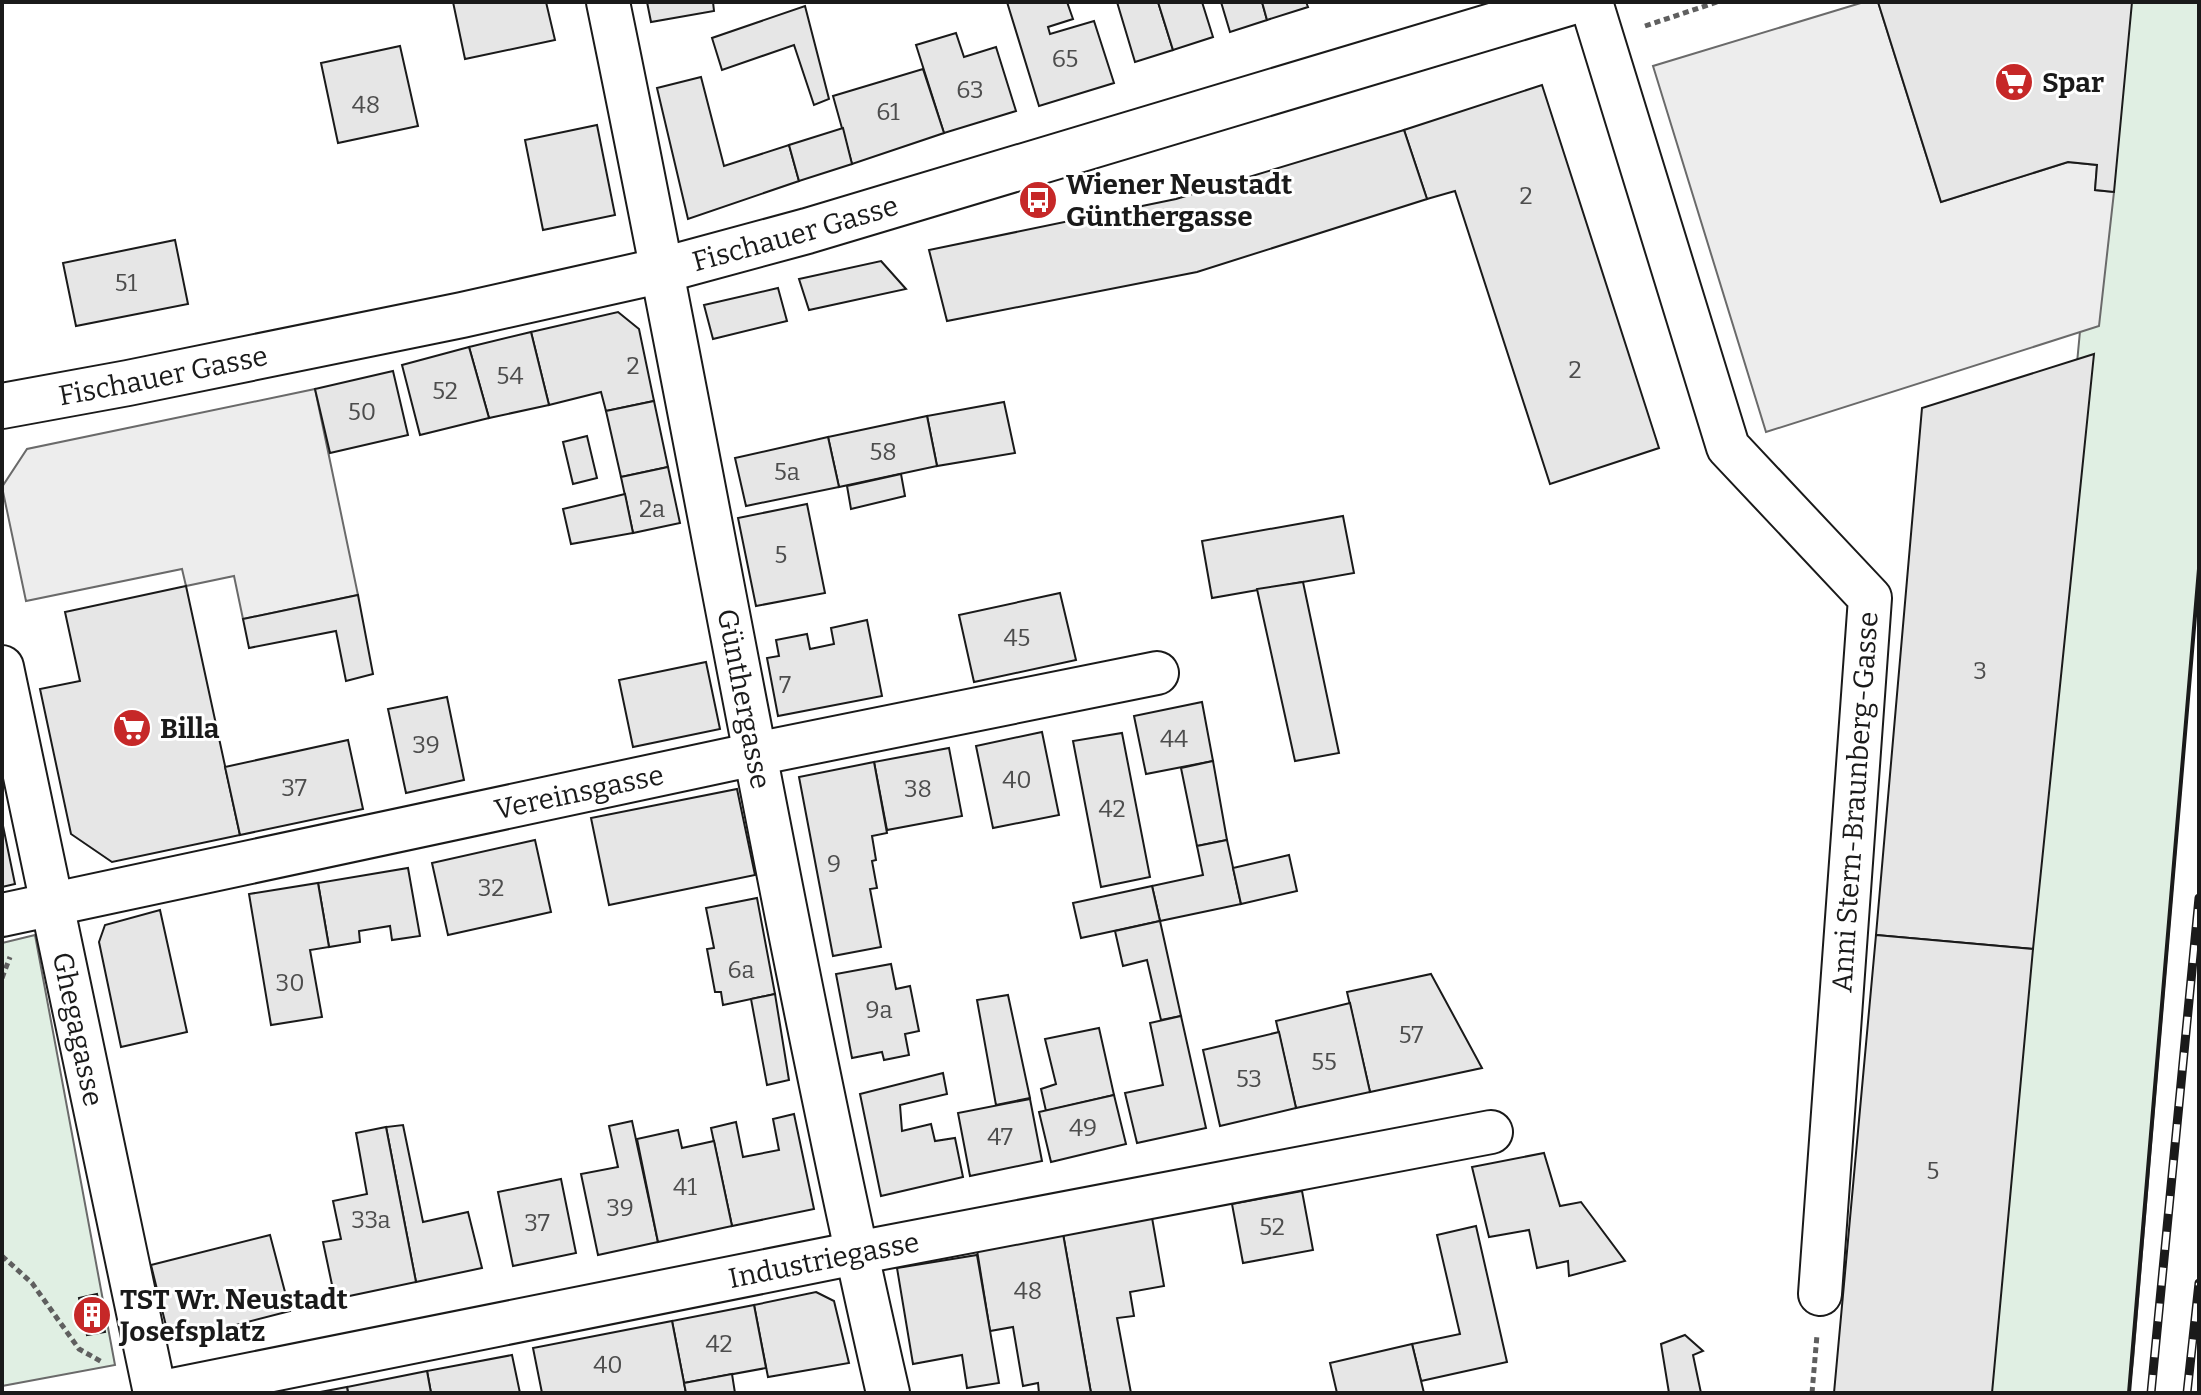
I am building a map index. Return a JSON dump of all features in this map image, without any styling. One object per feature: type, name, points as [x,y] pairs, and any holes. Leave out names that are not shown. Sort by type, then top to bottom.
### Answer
[{"type":"main road","name":"Fischauer Gasse","points":[[2,406],[462,315],[663,270],[807,231],[1572,2]]},
{"type":"street","name":"Günthergasse","points":[[608,2],[663,270],[755,754],[856,1253],[888,1393]]},
{"type":"street","name":"Anni Stern-Braunberg-Gasse","points":[[1596,21],[1728,447],[1870,598],[1820,1294]]},
{"type":"street","name":"Ghegagasse","points":[[2,667],[156,1393]]},
{"type":"street","name":"Vereinsgasse","points":[[2,915],[755,754],[1157,673]]},
{"type":"street","name":"Industriegasse","points":[[156,1393],[856,1253],[1491,1132]]},
{"type":"path","points":[[1596,21],[1655,23],[1717,2]]},
{"type":"path","points":[[1652,12],[1655,23]]},
{"type":"path","points":[[2,1256],[32,1283],[79,1349],[105,1363]]},
{"type":"path","points":[[1812,1393],[1820,1294]]},
{"type":"green space","points":[[2111,2],[2199,2],[2199,569],[2133,1360],[2129,1393],[1980,1393]]},
{"type":"green space","points":[[35,935],[115,1365],[2,1386],[2,943]]},
{"type":"shaded area","points":[[1864,2],[1878,2],[1941,202],[2068,162],[2097,165],[2095,190],[2114,192],[2099,326],[1766,432],[1653,66]]},
{"type":"shaded area","points":[[315,389],[358,595],[243,619],[234,576],[186,586],[182,569],[26,601],[2,487],[27,449]]},
{"type":"building","points":[[453,2],[546,2],[555,40],[465,59]]},
{"type":"building","points":[[647,2],[713,2],[714,11],[651,22]]},
{"type":"building","points":[[1007,2],[1067,2],[1073,19],[1048,27],[1050,34],[1094,21],[1114,83],[1039,106]]},
{"type":"building","points":[[1117,2],[1158,2],[1173,50],[1135,62]]},
{"type":"building","points":[[1158,2],[1202,2],[1213,37],[1173,50]]},
{"type":"building","points":[[1221,2],[1262,2],[1267,20],[1230,32]]},
{"type":"building","points":[[1262,2],[1306,2],[1308,7],[1267,20]]},
{"type":"building","name":"Spar","points":[[1878,2],[2132,2],[2114,192],[2095,190],[2097,165],[2068,162],[1941,202]]},
{"type":"building","points":[[805,6],[829,99],[814,105],[794,45],[722,70],[712,38]]},
{"type":"building","points":[[956,33],[964,57],[996,47],[1016,111],[944,133],[916,45]]},
{"type":"building","points":[[400,46],[418,126],[338,143],[321,63]]},
{"type":"building","points":[[923,69],[944,133],[852,164],[833,96]]},
{"type":"building","points":[[701,77],[724,166],[789,145],[799,181],[688,219],[657,88]]},
{"type":"building","points":[[1542,85],[1659,448],[1550,484],[1455,191],[1427,199],[1404,130]]},
{"type":"building","points":[[597,125],[615,215],[543,230],[525,140]]},
{"type":"building","points":[[843,128],[852,164],[799,181],[789,145]]},
{"type":"building","points":[[1404,130],[1427,199],[1197,272],[947,321],[929,250],[1176,199]]},
{"type":"building","points":[[175,240],[188,304],[76,326],[63,263]]},
{"type":"building","points":[[881,261],[906,289],[809,310],[799,279]]},
{"type":"building","points":[[778,288],[787,321],[713,339],[704,305]]},
{"type":"building","points":[[618,312],[639,329],[654,401],[606,411],[601,392],[549,405],[531,332]]},
{"type":"building","points":[[531,332],[549,405],[489,418],[469,347]]},
{"type":"building","points":[[469,347],[489,418],[420,435],[402,365]]},
{"type":"building","points":[[2094,354],[2033,949],[1876,935],[1922,408]]},
{"type":"building","points":[[393,371],[408,435],[330,453],[315,389]]},
{"type":"building","points":[[654,401],[668,467],[621,477],[606,411]]},
{"type":"building","points":[[1004,402],[1015,453],[937,466],[927,416]]},
{"type":"building","points":[[927,416],[937,466],[839,487],[828,437]]},
{"type":"building","points":[[587,436],[597,478],[573,484],[563,442]]},
{"type":"building","points":[[828,437],[839,487],[746,506],[735,458]]},
{"type":"building","points":[[668,467],[680,523],[633,533],[621,477]]},
{"type":"building","points":[[901,474],[905,496],[851,509],[847,486]]},
{"type":"building","points":[[625,494],[633,533],[571,544],[563,509]]},
{"type":"building","points":[[807,504],[825,593],[756,606],[738,518]]},
{"type":"building","points":[[1343,516],[1354,573],[1212,598],[1202,541]]},
{"type":"building","points":[[1303,582],[1339,753],[1295,761],[1257,589]]},
{"type":"building","name":"Billa","points":[[186,586],[240,835],[112,862],[71,834],[40,689],[80,681],[65,612]]},
{"type":"building","points":[[1060,593],[1076,660],[974,682],[959,615]]},
{"type":"building","points":[[358,595],[373,674],[346,681],[336,631],[249,648],[243,619]]},
{"type":"building","points":[[867,620],[882,696],[778,716],[767,658],[779,656],[776,640],[807,634],[810,649],[834,644],[831,628]]},
{"type":"building","points":[[706,662],[720,729],[633,747],[619,680]]},
{"type":"building","points":[[447,697],[464,780],[406,793],[388,709]]},
{"type":"building","points":[[1202,702],[1213,761],[1146,774],[1134,716]]},
{"type":"building","points":[[1042,732],[1059,815],[993,828],[976,746]]},
{"type":"building","points":[[1122,733],[1150,877],[1101,887],[1073,741]]},
{"type":"building","points":[[348,740],[363,809],[240,835],[225,767]]},
{"type":"building","points":[[949,748],[962,816],[887,830],[874,762]]},
{"type":"building","points":[[1213,761],[1227,840],[1197,846],[1181,768]]},
{"type":"building","points":[[874,762],[887,833],[872,836],[877,888],[870,889],[881,947],[833,956],[799,777]]},
{"type":"building","points":[[737,789],[755,875],[609,905],[591,818]]},
{"type":"building","points":[[2,821],[15,884],[2,887]]},
{"type":"building","points":[[535,840],[551,912],[448,935],[432,863]]},
{"type":"building","points":[[1227,840],[1241,904],[1160,921],[1152,886],[1203,875],[1197,846]]},
{"type":"building","points":[[1289,855],[1297,891],[1241,904],[1233,868]]},
{"type":"building","points":[[408,868],[420,936],[392,940],[390,926],[359,931],[360,942],[329,947],[318,883]]},
{"type":"building","points":[[318,883],[329,947],[310,950],[322,1017],[271,1025],[249,894]]},
{"type":"building","points":[[1152,886],[1160,921],[1081,938],[1073,903]]},
{"type":"building","points":[[757,898],[775,994],[723,1005],[721,992],[715,992],[707,949],[714,948],[706,908]]},
{"type":"building","points":[[160,910],[187,1032],[121,1047],[99,942],[105,925]]},
{"type":"building","points":[[1160,921],[1181,1016],[1161,1020],[1147,960],[1123,966],[1115,931]]},
{"type":"building","points":[[1876,935],[2033,949],[1992,1393],[1834,1393]]},
{"type":"building","points":[[891,964],[896,989],[910,986],[919,1031],[905,1034],[909,1055],[884,1060],[882,1052],[852,1058],[836,974]]},
{"type":"building","points":[[1431,974],[1482,1068],[1370,1092],[1347,992]]},
{"type":"building","points":[[775,994],[789,1080],[767,1085],[751,999]]},
{"type":"building","points":[[1008,995],[1030,1098],[996,1105],[977,1000]]},
{"type":"building","points":[[1350,1003],[1370,1092],[1296,1108],[1276,1021]]},
{"type":"building","points":[[1181,1016],[1206,1128],[1137,1143],[1125,1093],[1163,1085],[1150,1023]]},
{"type":"building","points":[[1099,1028],[1114,1095],[1046,1111],[1041,1089],[1056,1084],[1045,1039]]},
{"type":"building","points":[[1279,1032],[1296,1108],[1220,1126],[1203,1050]]},
{"type":"building","points":[[943,1073],[947,1094],[900,1105],[902,1131],[931,1124],[935,1141],[955,1138],[963,1177],[881,1196],[860,1094]]},
{"type":"building","points":[[1114,1095],[1126,1144],[1051,1162],[1039,1112]]},
{"type":"building","points":[[1030,1099],[1042,1161],[970,1176],[958,1113]]},
{"type":"building","points":[[794,1114],[814,1209],[732,1226],[711,1128],[736,1122],[743,1157],[779,1150],[773,1119]]},
{"type":"building","points":[[632,1121],[658,1242],[598,1255],[581,1174],[618,1167],[609,1126]]},
{"type":"building","points":[[403,1125],[423,1222],[468,1212],[482,1268],[416,1282],[386,1127]]},
{"type":"building","points":[[386,1127],[416,1282],[335,1299],[323,1242],[341,1239],[333,1201],[367,1194],[356,1133]]},
{"type":"building","points":[[678,1130],[682,1148],[714,1141],[732,1226],[658,1242],[637,1139]]},
{"type":"building","points":[[1544,1153],[1560,1206],[1581,1202],[1625,1261],[1569,1276],[1568,1261],[1537,1268],[1529,1230],[1489,1237],[1472,1167]]},
{"type":"building","points":[[561,1179],[576,1253],[513,1266],[498,1192]]},
{"type":"building","points":[[1302,1191],[1313,1250],[1243,1263],[1232,1204]]},
{"type":"building","points":[[1151,1212],[1164,1286],[1130,1292],[1134,1316],[1117,1318],[1131,1393],[1091,1393],[1062,1228]]},
{"type":"building","points":[[1476,1226],[1507,1362],[1421,1381],[1412,1344],[1460,1334],[1437,1235]]},
{"type":"building","points":[[1062,1228],[1091,1393],[1039,1393],[1038,1383],[1023,1386],[1013,1327],[990,1331],[976,1244]]},
{"type":"building","points":[[270,1235],[290,1311],[170,1342],[151,1265]]},
{"type":"building","points":[[977,1255],[999,1383],[967,1388],[962,1355],[913,1364],[897,1268]]},
{"type":"building","points":[[816,1292],[834,1301],[849,1363],[768,1377],[754,1305]]},
{"type":"building","name":"TST Wr. Neustadt Josefsplatz","points":[[97,1294],[105,1332],[87,1335],[79,1298]]},
{"type":"building","points":[[754,1305],[766,1368],[684,1383],[672,1321]]},
{"type":"building","points":[[672,1321],[686,1393],[542,1393],[533,1348]]},
{"type":"building","points":[[1685,1335],[1703,1351],[1693,1355],[1701,1393],[1669,1393],[1661,1344]]},
{"type":"building","points":[[1412,1344],[1424,1393],[1337,1393],[1330,1363]]},
{"type":"building","points":[[512,1355],[520,1393],[431,1393],[427,1371]]},
{"type":"building","points":[[427,1371],[431,1393],[348,1393],[347,1387]]},
{"type":"building","points":[[732,1374],[735,1393],[686,1393],[684,1383]]},
{"type":"building","points":[[347,1387],[348,1393],[315,1393]]},
{"type":"railway","points":[[2151,1393],[2199,898]]},
{"type":"railway","points":[[2187,1393],[2199,1283]]},
{"type":"wall","points":[[2129,1393],[2199,569]]},
{"type":"place","name":"Spar","points":[[2014,82]]},
{"type":"place","name":"Wiener Neustadt Günthergasse","points":[[1038,200]]},
{"type":"place","name":"Billa","points":[[132,728]]},
{"type":"place","name":"TST Wr. Neustadt Josefsplatz","points":[[92,1315]]}]
